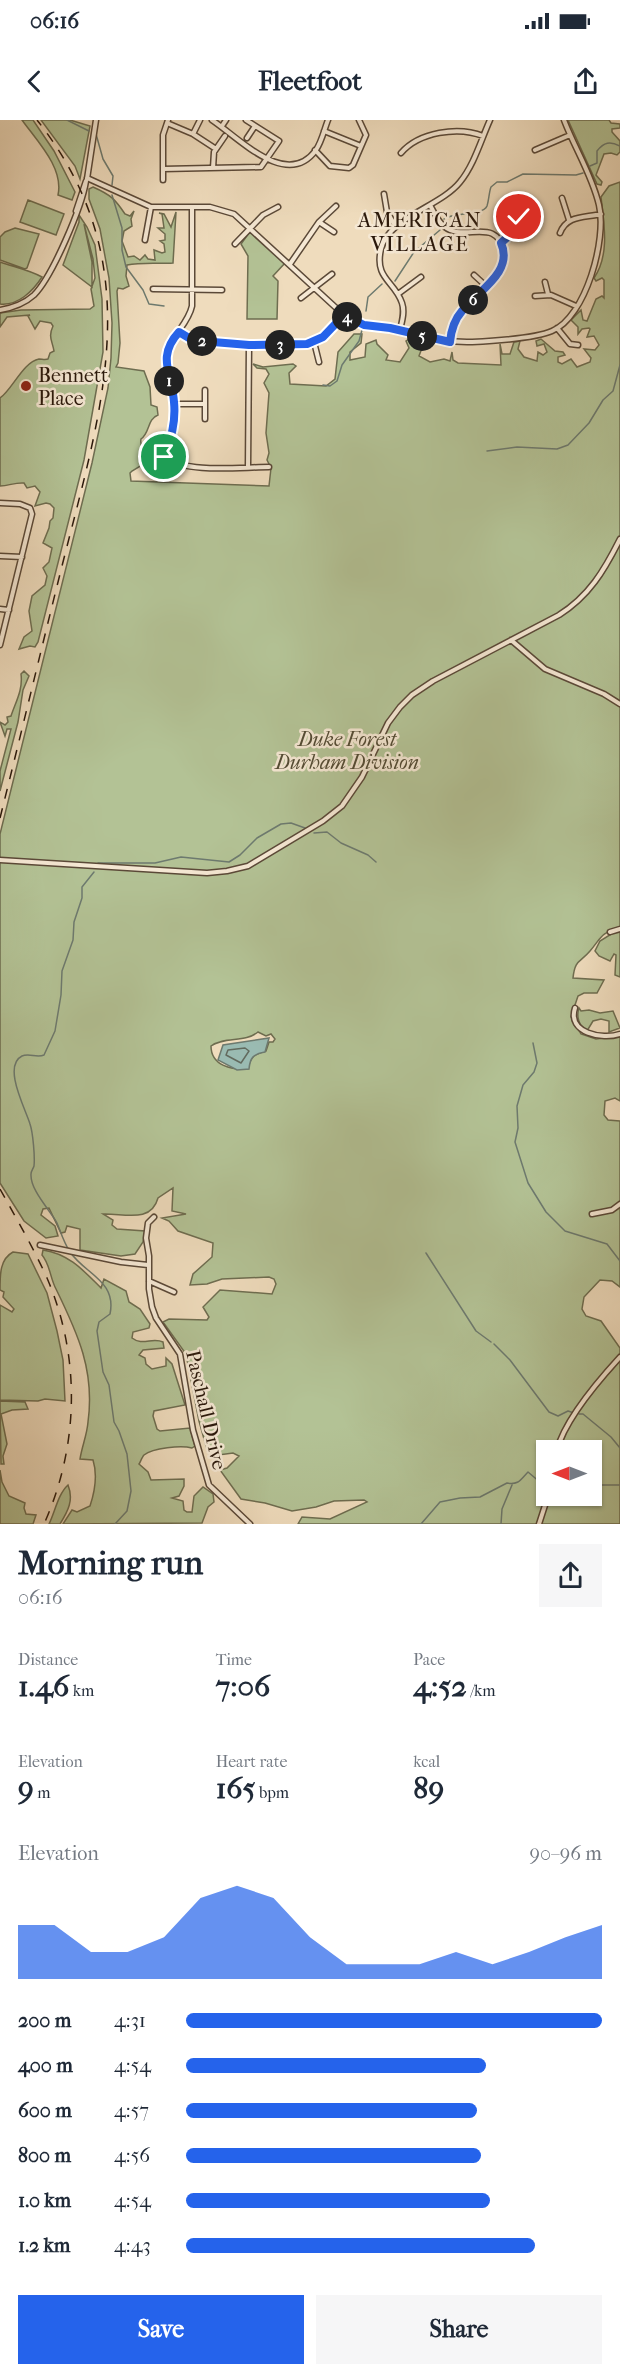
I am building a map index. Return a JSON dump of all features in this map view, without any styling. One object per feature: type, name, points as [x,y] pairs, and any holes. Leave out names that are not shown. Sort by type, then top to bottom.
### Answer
[{"type":"street","points":[[0,310],[24,302],[42,285],[59,255],[86,180],[96,120]]},
{"type":"street","points":[[193,134],[200,120]]},
{"type":"street","points":[[213,120],[266,159],[277,164],[288,165],[298,164],[315,150],[328,120]]},
{"type":"street","points":[[222,126],[226,120]]},
{"type":"street","points":[[163,169],[258,168],[279,141],[246,120]]},
{"type":"street","points":[[315,150],[330,166],[349,168],[353,165],[366,134],[359,120]]},
{"type":"street","points":[[400,330],[403,309],[398,294],[385,278],[380,262],[384,242],[396,227],[460,182],[490,120]]},
{"type":"street","points":[[86,180],[151,207],[213,207],[230,212],[251,228],[344,315],[360,324],[400,330],[450,342],[475,342],[533,335],[557,328],[568,320],[597,261],[601,240],[601,214],[592,183],[564,120]]},
{"type":"street","points":[[163,180],[162,135],[168,122],[216,149]]},
{"type":"street","points":[[248,138],[255,126]]},
{"type":"street","points":[[324,131],[361,146]]},
{"type":"street","points":[[401,153],[411,143],[422,138],[460,131],[483,136]]},
{"type":"street","points":[[535,150],[570,135]]},
{"type":"street","points":[[213,168],[213,155],[225,136]]},
{"type":"street","points":[[384,194],[387,212],[396,227]]},
{"type":"street","points":[[562,198],[569,220]]},
{"type":"street","points":[[430,205],[448,229],[457,232],[483,231],[494,235],[501,243],[505,255],[503,266],[459,314],[450,342]]},
{"type":"street","points":[[290,264],[319,222],[336,206]]},
{"type":"street","points":[[501,243],[516,227],[519,214],[516,206]]},
{"type":"street","points":[[145,240],[151,207]]},
{"type":"street","points":[[155,467],[164,457],[173,428],[174,404],[166,372],[166,359],[170,344],[190,312],[192,207]]},
{"type":"street","points":[[235,244],[262,215],[278,207]]},
{"type":"street","points":[[560,233],[569,220],[601,214]]},
{"type":"street","points":[[319,222],[334,232]]},
{"type":"street","points":[[301,298],[332,274]]},
{"type":"street","points":[[474,275],[486,286]]},
{"type":"street","points":[[398,294],[421,277]]},
{"type":"street","points":[[545,282],[548,294]]},
{"type":"street","points":[[153,289],[222,290]]},
{"type":"street","points":[[535,296],[548,294],[576,306]]},
{"type":"street","points":[[179,332],[197,340],[249,345],[297,345],[314,342],[327,333],[344,315]]},
{"type":"street","points":[[557,328],[570,344],[578,345]]},
{"type":"street","points":[[314,342],[319,362]]},
{"type":"street","points":[[248,467],[249,345]]},
{"type":"street","points":[[205,390],[205,418]]},
{"type":"street","points":[[174,404],[205,404]]},
{"type":"street","points":[[164,457],[174,463],[189,466],[269,467]]},
{"type":"street","points":[[0,503],[24,505],[32,510],[0,645]]},
{"type":"street","points":[[0,860],[207,873],[227,872],[248,866],[283,847],[339,809],[363,777],[392,718],[412,695],[433,681],[560,614],[585,595],[606,567],[620,539]]},
{"type":"street","points":[[0,556],[22,558]]},
{"type":"street","points":[[0,609],[9,610]]},
{"type":"street","points":[[511,640],[544,669],[604,694],[620,704]]},
{"type":"street","points":[[610,932],[620,929]]},
{"type":"street","points":[[575,1008],[576,1021],[585,1033],[620,1034]]},
{"type":"street","points":[[592,1214],[612,1210],[620,1204]]},
{"type":"street","name":"Paschall Drive","points":[[154,1216],[148,1223],[146,1238],[150,1292],[155,1314],[180,1354],[193,1430],[209,1485],[250,1524]]},
{"type":"street","points":[[40,1245],[148,1265]]},
{"type":"street","points":[[149,1281],[174,1292]]},
{"type":"street","points":[[562,1440],[571,1420],[620,1357]]},
{"type":"street","points":[[539,1524],[545,1506]]},
{"type":"green space","points":[[22,120],[33,120],[54,151],[75,192],[72,200],[58,195],[59,185],[53,165]]},
{"type":"green space","points":[[41,120],[70,120],[90,126],[80,179],[75,166]]},
{"type":"green space","points":[[568,120],[609,120],[611,123],[620,124],[620,128],[612,129],[612,132],[620,141],[620,152],[617,155],[604,154],[596,175],[602,182],[601,185],[597,184]]},
{"type":"green space","name":"Duke Forest Durham Division","points":[[620,182],[620,928],[602,936],[577,964],[573,978],[604,980],[597,993],[584,993],[578,996],[571,1017],[581,1034],[596,1039],[620,1036],[620,1101],[615,1098],[605,1101],[604,1115],[608,1120],[620,1121],[620,1287],[612,1281],[600,1280],[584,1297],[582,1309],[586,1316],[601,1321],[620,1348],[620,1524],[298,1524],[302,1517],[330,1519],[367,1502],[364,1500],[334,1501],[292,1511],[241,1499],[220,1470],[227,1468],[239,1456],[233,1453],[211,1456],[208,1453],[199,1421],[186,1354],[163,1322],[169,1319],[207,1320],[209,1317],[203,1307],[220,1290],[272,1294],[276,1284],[274,1279],[269,1277],[222,1279],[207,1284],[190,1285],[193,1274],[212,1257],[213,1243],[178,1231],[169,1221],[162,1218],[186,1214],[172,1211],[173,1188],[158,1198],[154,1206],[143,1214],[103,1214],[113,1220],[112,1225],[117,1229],[145,1231],[143,1242],[135,1254],[121,1256],[80,1250],[80,1229],[67,1226],[65,1232],[61,1233],[49,1208],[43,1209],[41,1215],[55,1226],[58,1236],[46,1238],[24,1221],[0,1183],[0,834],[92,463],[108,388],[111,358],[112,323],[109,278],[100,229],[89,199],[89,189],[93,187],[108,195],[125,214],[130,216],[134,211],[131,219],[132,226],[124,231],[122,241],[128,257],[134,256],[140,260],[145,255],[148,259],[155,260],[154,250],[165,252],[164,244],[160,241],[165,240],[165,234],[158,228],[164,228],[162,214],[159,213],[164,214],[171,227],[176,212],[173,263],[127,265],[126,276],[129,286],[123,289],[118,288],[117,291],[120,343],[116,367],[144,371],[150,387],[151,405],[157,407],[158,415],[154,417],[141,439],[143,448],[157,456],[132,471],[131,481],[269,486],[271,468],[267,460],[269,453],[266,433],[269,393],[264,383],[269,374],[266,369],[257,368],[253,364],[263,367],[293,364],[296,366],[289,373],[290,384],[326,386],[335,379],[338,352],[354,334],[362,334],[361,343],[350,352],[350,360],[365,357],[366,344],[376,340],[388,355],[386,360],[400,362],[409,348],[406,341],[409,339],[415,341],[417,338],[425,340],[419,356],[430,362],[444,359],[450,361],[452,352],[453,360],[458,363],[501,365],[500,344],[502,354],[510,354],[514,342],[520,341],[518,349],[524,357],[537,361],[538,352],[543,355],[547,352],[544,344],[537,346],[536,341],[541,339],[555,351],[563,352],[565,355],[558,357],[558,362],[562,364],[571,359],[577,367],[590,362],[591,358],[584,349],[595,350],[599,345],[594,336],[587,337],[589,328],[582,329],[578,334],[578,327],[571,320],[581,310],[583,320],[587,321],[596,299],[602,296],[604,298],[604,280],[602,278],[596,281],[594,278],[604,249],[601,197],[609,186]],"holes":[[[258,1032],[266,1036],[271,1034],[275,1039],[269,1042],[266,1051],[253,1057],[248,1069],[235,1069],[224,1065],[218,1062],[212,1053],[211,1046],[222,1041],[247,1037]]]},
{"type":"green space","points":[[28,200],[64,214],[56,235],[20,222]]},
{"type":"green space","points":[[79,215],[87,227],[95,245],[102,299],[103,352],[84,460],[38,642],[35,647],[19,649],[24,637],[32,631],[29,611],[32,596],[45,585],[47,576],[43,568],[49,562],[52,548],[43,543],[53,518],[54,508],[46,503],[35,506],[40,492],[35,486],[27,488],[24,483],[21,483],[0,486],[0,398],[28,365],[39,359],[48,359],[50,353],[54,351],[51,336],[53,326],[51,323],[40,321],[35,329],[28,316],[30,315],[7,317],[0,327],[0,313],[21,310],[90,309],[94,306],[92,287],[63,265],[79,222]],"holes":[[[84,224],[93,259],[95,278],[92,286],[92,262]]]},
{"type":"green space","points":[[15,228],[39,234],[25,269],[0,260],[0,237]]},
{"type":"green space","points":[[249,233],[252,233],[285,263],[273,276],[278,281],[277,319],[247,319],[248,256],[241,244]]},
{"type":"green space","points":[[0,262],[42,277],[19,300],[0,304]]},
{"type":"green space","points":[[24,671],[29,676],[23,690],[18,722],[0,791],[0,771],[11,729],[7,729],[5,736],[0,722],[5,725],[8,722],[7,717],[11,716],[20,690],[21,674]]},
{"type":"green space","points":[[620,931],[620,977],[615,975],[616,955],[614,954],[610,961],[599,956],[595,951],[600,941]]},
{"type":"green space","points":[[579,1008],[581,1011],[589,1010],[600,1013],[613,1011],[620,1028],[609,1032],[609,1021],[601,1019],[593,1021],[587,1031],[579,1021]]},
{"type":"green space","points":[[43,1250],[68,1259],[101,1288],[104,1279],[126,1291],[129,1302],[140,1309],[150,1324],[149,1328],[133,1332],[132,1338],[140,1341],[163,1342],[164,1348],[143,1350],[139,1355],[145,1358],[146,1364],[152,1369],[166,1366],[166,1358],[172,1364],[185,1405],[154,1411],[153,1416],[157,1429],[160,1431],[190,1428],[195,1446],[160,1449],[144,1455],[139,1464],[148,1472],[151,1480],[184,1479],[184,1486],[179,1496],[172,1498],[183,1501],[184,1510],[187,1512],[192,1512],[194,1496],[203,1487],[213,1494],[214,1502],[208,1507],[202,1523],[63,1524],[72,1510],[77,1512],[90,1506],[96,1478],[93,1460],[80,1459],[90,1403],[87,1369],[78,1337],[42,1255]]},
{"type":"green space","points":[[13,1252],[28,1254],[47,1293],[63,1360],[65,1401],[0,1400],[0,1305],[12,1312],[14,1309],[3,1297],[4,1292],[0,1290],[1,1273],[5,1259]]},
{"type":"green space","points":[[0,1401],[25,1402],[28,1409],[12,1410],[1,1414],[7,1444],[3,1456],[4,1464],[1,1464]]},
{"type":"green space","points":[[0,1470],[2,1482],[9,1496],[25,1503],[26,1514],[36,1515],[33,1524],[0,1524]]},
{"type":"green space","points":[[68,1485],[70,1501],[65,1515],[60,1524],[49,1524],[59,1498]]},
{"type":"water","points":[[269,1038],[265,1052],[253,1057],[249,1069],[237,1070],[218,1060],[223,1045]]},
{"type":"waterway","points":[[67,120],[89,131]]},
{"type":"waterway","points":[[96,134],[103,159],[113,176],[112,185]]},
{"type":"waterway","points":[[590,166],[597,163],[597,151],[602,146],[610,143],[620,146]]},
{"type":"waterway","points":[[444,219],[484,209],[487,206],[491,187],[497,182],[507,182],[523,174],[576,175],[583,173]]},
{"type":"waterway","points":[[112,195],[122,228],[122,250],[126,267],[143,290],[149,304],[164,306]]},
{"type":"waterway","points":[[395,281],[414,252],[440,230]]},
{"type":"waterway","points":[[366,311],[368,297],[382,284]]},
{"type":"waterway","points":[[323,385],[330,386],[337,381],[342,365],[359,341],[362,330]]},
{"type":"waterway","points":[[487,451],[517,447],[557,449],[568,445],[589,423],[603,400],[613,391],[620,365]]},
{"type":"waterway","points":[[98,863],[155,863],[181,857],[229,862],[240,855],[257,838],[281,824],[291,823],[305,828]]},
{"type":"waterway","points":[[314,833],[327,832],[341,843],[368,855],[376,862]]},
{"type":"waterway","points":[[94,872],[82,887],[82,898],[74,922],[73,940],[62,971],[55,1031],[44,1055],[22,1056],[16,1061],[14,1069],[17,1088],[32,1133],[34,1166],[31,1174],[34,1187],[57,1223],[70,1252],[109,1293],[110,1314],[99,1322],[97,1331],[103,1372],[109,1385],[114,1422],[127,1454],[131,1491],[127,1511],[115,1524]]},
{"type":"waterway","points":[[533,1043],[537,1063],[534,1072],[523,1085],[517,1106],[518,1128],[515,1142],[528,1183],[546,1212],[565,1231],[607,1244],[620,1261]]},
{"type":"waterway","points":[[426,1253],[476,1331],[491,1342]]},
{"type":"waterway","points":[[494,1344],[510,1360],[549,1412],[558,1416],[568,1411],[574,1413]]},
{"type":"waterway","points":[[579,1414],[583,1414],[611,1437],[620,1448]]},
{"type":"waterway","points":[[421,1524],[440,1502],[480,1497],[507,1483],[517,1483],[528,1472],[536,1479]]},
{"type":"waterway","points":[[501,1524],[502,1509],[512,1485]]},
{"type":"waterway","points":[[602,1485],[620,1485]]},
{"type":"railway","points":[[0,818],[91,449],[102,393],[107,337],[106,282],[95,228],[72,174],[37,120]]},
{"type":"railway","points":[[0,1189],[47,1278],[66,1339],[71,1401],[69,1433],[56,1494],[44,1524]]},
{"type":"place","name":"Bennett Place","points":[[26,386]]},
{"type":"district","name":"AMERICAN VILLAGE","points":[[420,232]]},
{"type":"route","points":[[164,457],[174,418],[173,395],[166,372],[167,353],[179,332],[201,341],[238,344],[307,344],[327,333],[344,315],[364,325],[390,328],[450,342],[452,330],[461,311],[500,271],[505,255],[501,243],[514,231],[519,217]]}]
